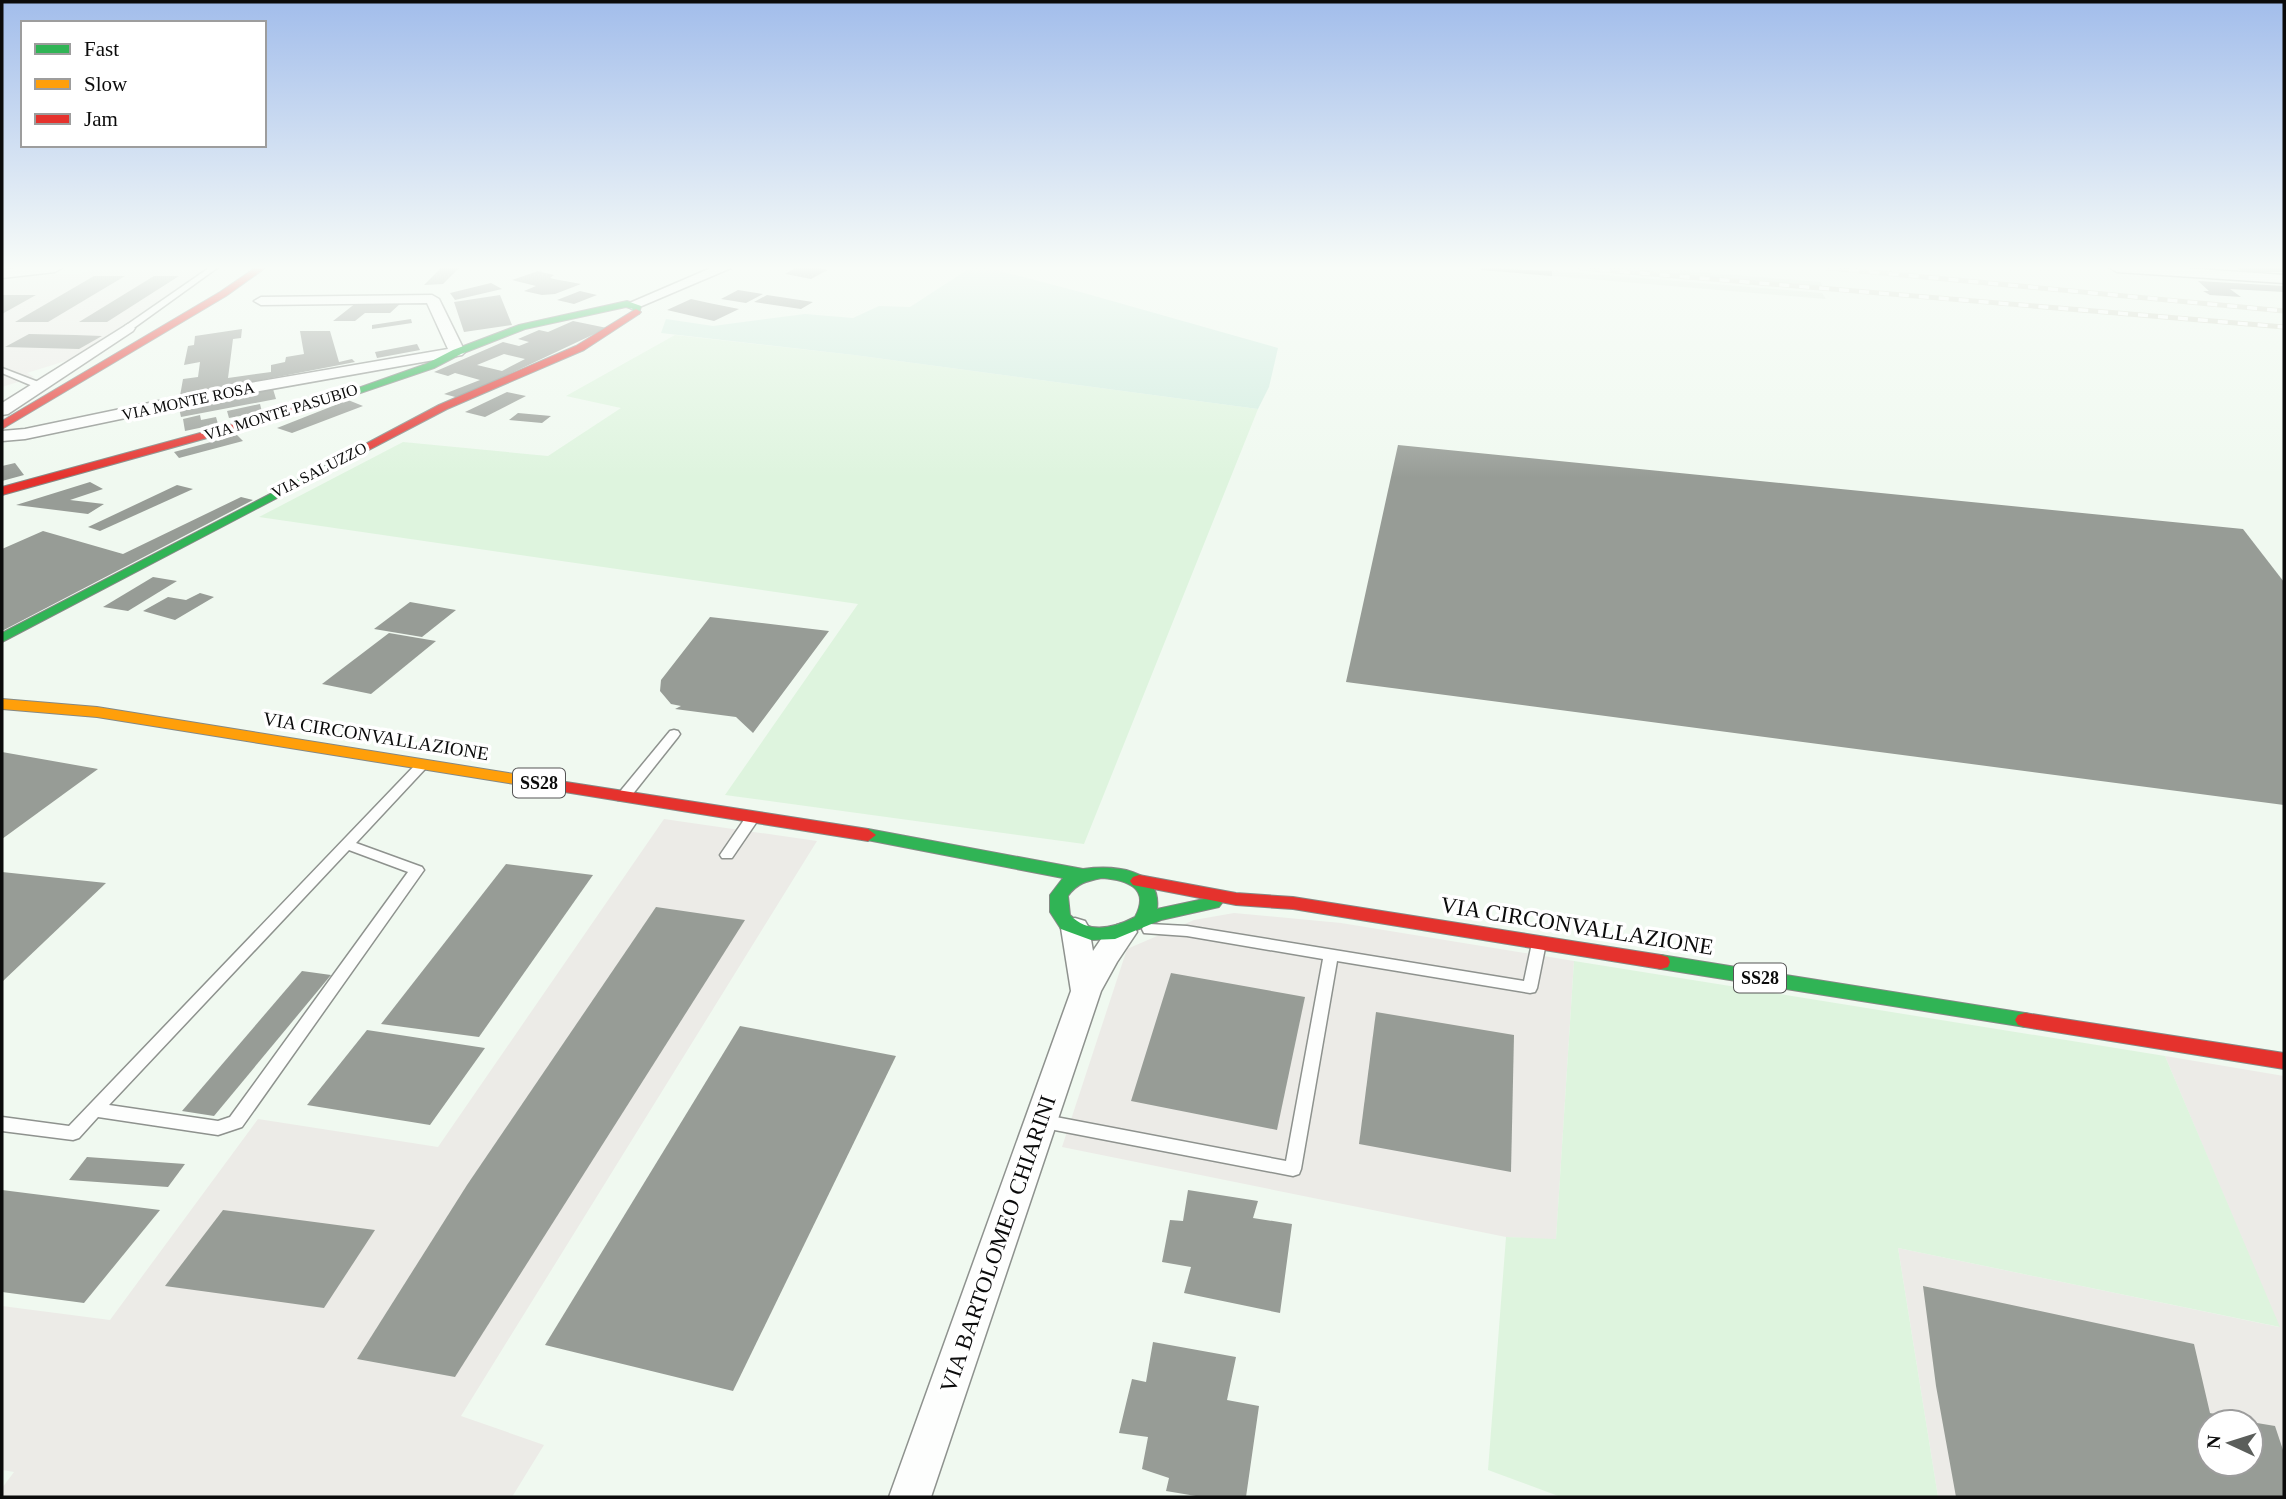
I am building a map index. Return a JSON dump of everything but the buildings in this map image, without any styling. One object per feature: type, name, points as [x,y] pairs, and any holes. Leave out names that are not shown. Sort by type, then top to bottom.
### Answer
[{"type":"main road","points":[[2,426],[149,338]]},
{"type":"main road","name":"VIA MONTE PASUBIO","points":[[2,491],[328,401],[430,366],[494,338]]},
{"type":"main road","name":"VIA SALUZZO","points":[[2,638],[431,413],[580,348],[596,338]]},
{"type":"main road","name":"VIA CIRCONVALLAZIONE","points":[[2,691],[97,712],[930,845],[1082,875],[1112,871],[1139,881],[1236,899],[1293,903],[2284,1061]]},
{"type":"main road","name":"VIA CIRCONVALLAZIONE","points":[[2,704],[97,712]]},
{"type":"main road","name":"VIA CIRCONVALLAZIONE","points":[[980,857],[1017,880]]},
{"type":"main road","points":[[1075,928],[1066,922],[1052,902],[1063,887],[1082,875]]},
{"type":"main road","points":[[1132,927],[1150,905],[1146,888],[1139,881]]},
{"type":"main road","name":"VIA CIRCONVALLAZIONE","points":[[1075,928],[1098,935],[1132,927],[1186,907],[1236,899]]},
{"type":"street","points":[[2,410],[112,338]]},
{"type":"street","points":[[450,338],[457,352]]},
{"type":"street","name":"VIA MONTE ROSA","points":[[2,436],[24,434],[314,376],[457,352]]},
{"type":"street","name":"VIA BARTOLOMEO CHIARINI","points":[[910,1497],[1086,991],[1105,956],[1132,927]]},
{"type":"street","name":"VIA BARTOLOMEO CHIARINI","points":[[1075,928],[1086,991]]},
{"type":"lane","points":[[2,370],[38,385]]},
{"type":"lane","points":[[623,797],[674,734]]},
{"type":"lane","points":[[2,1124],[74,1133],[422,765]]},
{"type":"lane","points":[[727,855],[753,817]]},
{"type":"lane","points":[[96,1110],[218,1128],[236,1122],[417,870],[348,845]]},
{"type":"lane","points":[[1132,927],[1187,931],[1530,988],[1539,943]]},
{"type":"lane","points":[[1040,1121],[1293,1169],[1331,956]]},
{"type":"shaded area","points":[[2,338],[104,338],[75,358],[27,373],[34,377],[2,387]]},
{"type":"shaded area","points":[[664,819],[817,841],[461,1416],[544,1445],[512,1497],[2,1497],[2,1488],[14,1472],[2,1470],[2,1306],[110,1320],[258,1119],[438,1147]]},
{"type":"shaded area","points":[[1234,913],[1341,923],[1574,961],[1556,1240],[1506,1237],[1062,1147],[1127,949],[1194,920]]},
{"type":"shaded area","points":[[2165,1056],[2284,1076],[2284,1497],[1938,1497],[1898,1248],[2279,1327]]},
{"type":"green space","points":[[670,338],[701,338],[854,355],[1258,409],[1084,844],[725,795],[858,604],[259,517],[403,442],[548,456],[621,408],[566,396]]},
{"type":"green space","points":[[704,338],[1243,338],[1278,348],[1269,387],[1258,409],[854,355]]},
{"type":"green space","points":[[1574,961],[2165,1056],[2280,1327],[1898,1248],[1938,1497],[1561,1497],[1488,1470],[1506,1237],[1556,1239]]},
{"type":"traffic: fast","points":[[318,404],[430,366],[494,338]]},
{"type":"traffic: fast","points":[[2,638],[332,465]]},
{"type":"traffic: fast","points":[[868,835],[1082,875]]},
{"type":"traffic: fast","points":[[1142,921],[1149,906],[1147,891],[1137,880],[1121,874],[1102,872],[1083,875],[1068,883],[1059,895],[1059,912],[1062,919],[1082,932],[1100,934],[1120,932],[1169,912],[1213,903]]},
{"type":"traffic: fast","points":[[1661,962],[2025,1020]]},
{"type":"traffic: slow","points":[[2,704],[97,712],[521,780]]},
{"type":"traffic: jam","points":[[2,426],[149,338]]},
{"type":"traffic: jam","points":[[332,465],[443,407],[580,348],[596,338]]},
{"type":"traffic: jam","points":[[2,491],[318,404]]},
{"type":"traffic: jam","points":[[521,780],[868,835]]},
{"type":"traffic: jam","points":[[1139,881],[1236,899],[1293,903],[1661,962]]},
{"type":"traffic: jam","points":[[2025,1020],[2284,1061]]}]
